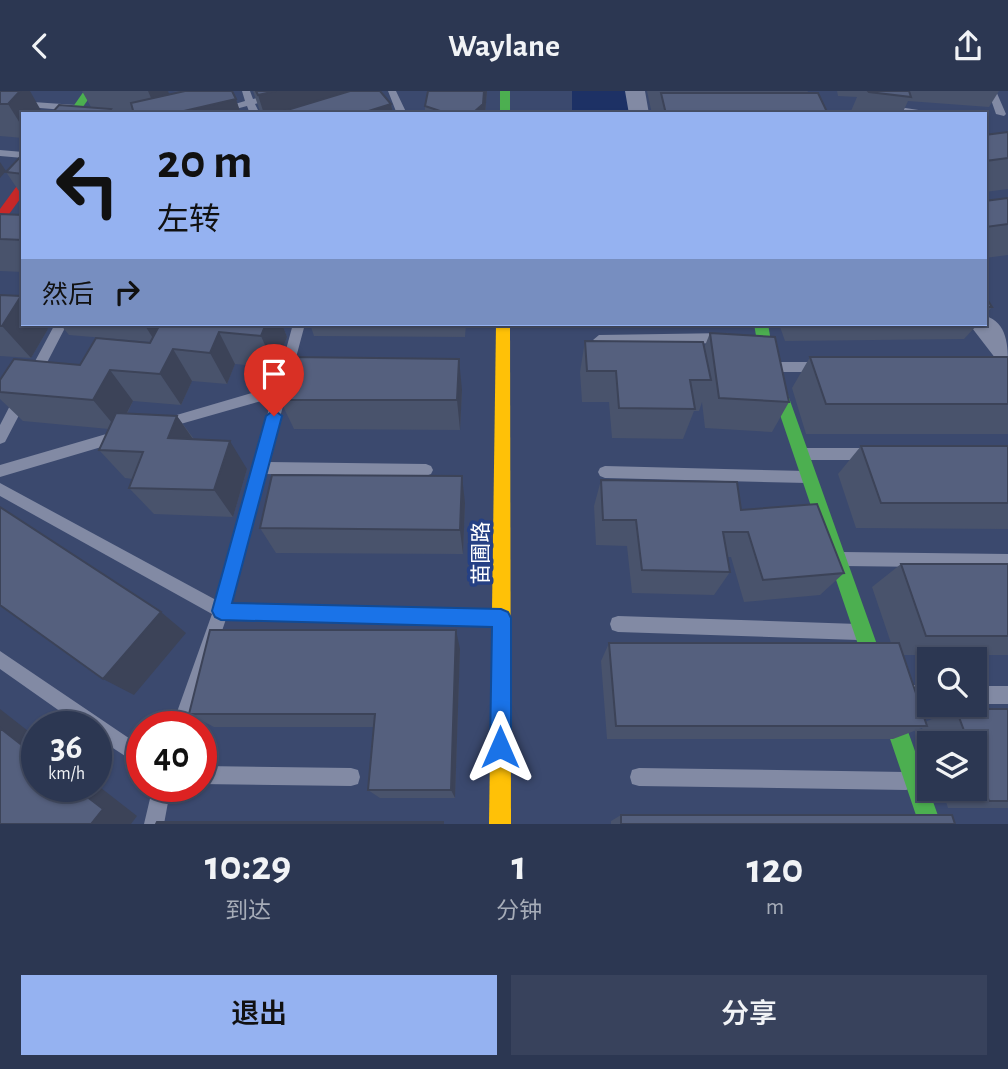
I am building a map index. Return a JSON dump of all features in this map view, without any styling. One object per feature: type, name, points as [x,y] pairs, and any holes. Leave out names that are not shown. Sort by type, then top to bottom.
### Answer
[{"type":"street","points":[[75,111],[89,91]]},
{"type":"street","points":[[505,91],[505,112]]},
{"type":"street","points":[[635,91],[639,112]]},
{"type":"street","points":[[0,218],[21,188]]},
{"type":"street","name":"苗圃路","points":[[500,824],[503,326]]},
{"type":"street","points":[[984,326],[1008,356]]},
{"type":"street","points":[[752,334],[771,367],[930,824]]},
{"type":"lane","points":[[246,91],[254,112]]},
{"type":"lane","points":[[212,112],[293,91]]},
{"type":"lane","points":[[392,91],[401,112]]},
{"type":"lane","points":[[992,91],[1004,114]]},
{"type":"lane","points":[[15,103],[75,111]]},
{"type":"lane","points":[[873,106],[912,112]]},
{"type":"lane","points":[[0,153],[21,155]]},
{"type":"lane","points":[[0,438],[60,326]]},
{"type":"lane","points":[[186,711],[221,611],[281,390],[294,367],[299,326]]},
{"type":"lane","points":[[600,340],[752,334]]},
{"type":"lane","points":[[771,367],[841,367]]},
{"type":"lane","points":[[0,471],[281,390]]},
{"type":"lane","points":[[801,454],[884,454]]},
{"type":"lane","points":[[260,468],[426,470]]},
{"type":"lane","points":[[605,472],[809,477]]},
{"type":"lane","points":[[0,489],[221,611],[501,618]]},
{"type":"lane","points":[[838,559],[1008,561]]},
{"type":"lane","points":[[618,624],[863,632]]},
{"type":"lane","points":[[0,659],[126,747]]},
{"type":"lane","points":[[884,694],[917,694]]},
{"type":"lane","points":[[987,695],[1008,695]]},
{"type":"lane","points":[[217,775],[351,777]]},
{"type":"lane","points":[[639,777],[915,781]]},
{"type":"lane","points":[[154,824],[159,802]]},
{"type":"water","points":[[572,91],[630,91],[632,112],[572,112]]},
{"type":"building","points":[[0,91],[20,91],[8,104],[0,104]]},
{"type":"building","points":[[185,91],[232,91],[236,99],[180,112],[133,112],[131,103]]},
{"type":"building","points":[[256,91],[276,91],[258,95]]},
{"type":"building","points":[[350,91],[380,91],[391,104],[365,112],[281,112]]},
{"type":"building","points":[[428,91],[484,91],[483,104],[474,112],[443,112],[425,106]]},
{"type":"building","points":[[909,91],[911,97],[869,92]]},
{"type":"building","points":[[661,93],[818,93],[827,112],[666,112]]},
{"type":"building","points":[[59,105],[111,109],[109,112],[53,112]]},
{"type":"building","points":[[1008,132],[1008,158],[987,161],[987,135]]},
{"type":"building","points":[[21,156],[21,174],[6,172]]},
{"type":"building","points":[[1008,198],[1008,224],[987,227],[987,201]]},
{"type":"building","points":[[0,214],[21,215],[21,240],[0,239]]},
{"type":"building","points":[[0,295],[21,296],[2,326],[0,326]]},
{"type":"building","points":[[159,326],[265,326],[261,336],[219,332],[210,353],[173,349],[160,374],[110,370],[93,400],[0,392],[0,380],[14,359],[80,365],[96,338],[150,343]]},
{"type":"building","points":[[710,333],[775,337],[789,402],[719,398]]},
{"type":"building","points":[[585,341],[703,342],[711,380],[690,380],[695,409],[619,408],[616,371],[587,371]]},
{"type":"building","points":[[290,357],[459,359],[457,400],[280,400]]},
{"type":"building","points":[[810,357],[1008,357],[1008,404],[826,404]]},
{"type":"building","points":[[116,413],[177,416],[168,438],[230,441],[214,490],[129,488],[143,452],[99,450]]},
{"type":"building","points":[[861,446],[1008,446],[1008,503],[881,503]]},
{"type":"building","points":[[272,475],[462,476],[460,530],[260,528]]},
{"type":"building","points":[[601,480],[737,482],[741,510],[817,504],[844,573],[763,580],[748,532],[723,532],[730,572],[642,570],[636,520],[603,520]]},
{"type":"building","points":[[0,507],[161,612],[103,679],[0,605]]},
{"type":"building","points":[[901,564],[1008,564],[1008,636],[926,636]]},
{"type":"building","points":[[210,630],[456,630],[451,790],[368,790],[375,714],[217,714],[217,711],[190,711]]},
{"type":"building","points":[[609,643],[899,643],[917,696],[917,717],[924,717],[927,726],[616,726]]},
{"type":"building","points":[[987,709],[1008,709],[1008,801],[989,801],[987,795],[987,731],[964,731],[959,717],[987,717]]},
{"type":"building","points":[[0,728],[21,744],[21,802],[94,802],[103,809],[91,824],[0,824]]},
{"type":"building","points":[[621,815],[952,815],[955,824],[621,824]]},
{"type":"building","points":[[443,822],[443,824],[156,824]]},
{"type":"traffic: fast","points":[[74,112],[89,91]]},
{"type":"traffic: fast","points":[[505,91],[505,112]]},
{"type":"traffic: fast","points":[[761,326],[766,353],[930,824]]},
{"type":"traffic: slow","points":[[500,824],[503,326]]},
{"type":"traffic: jam","points":[[0,218],[21,189]]},
{"type":"route","points":[[274,416],[221,611],[501,618],[500,747]]}]
